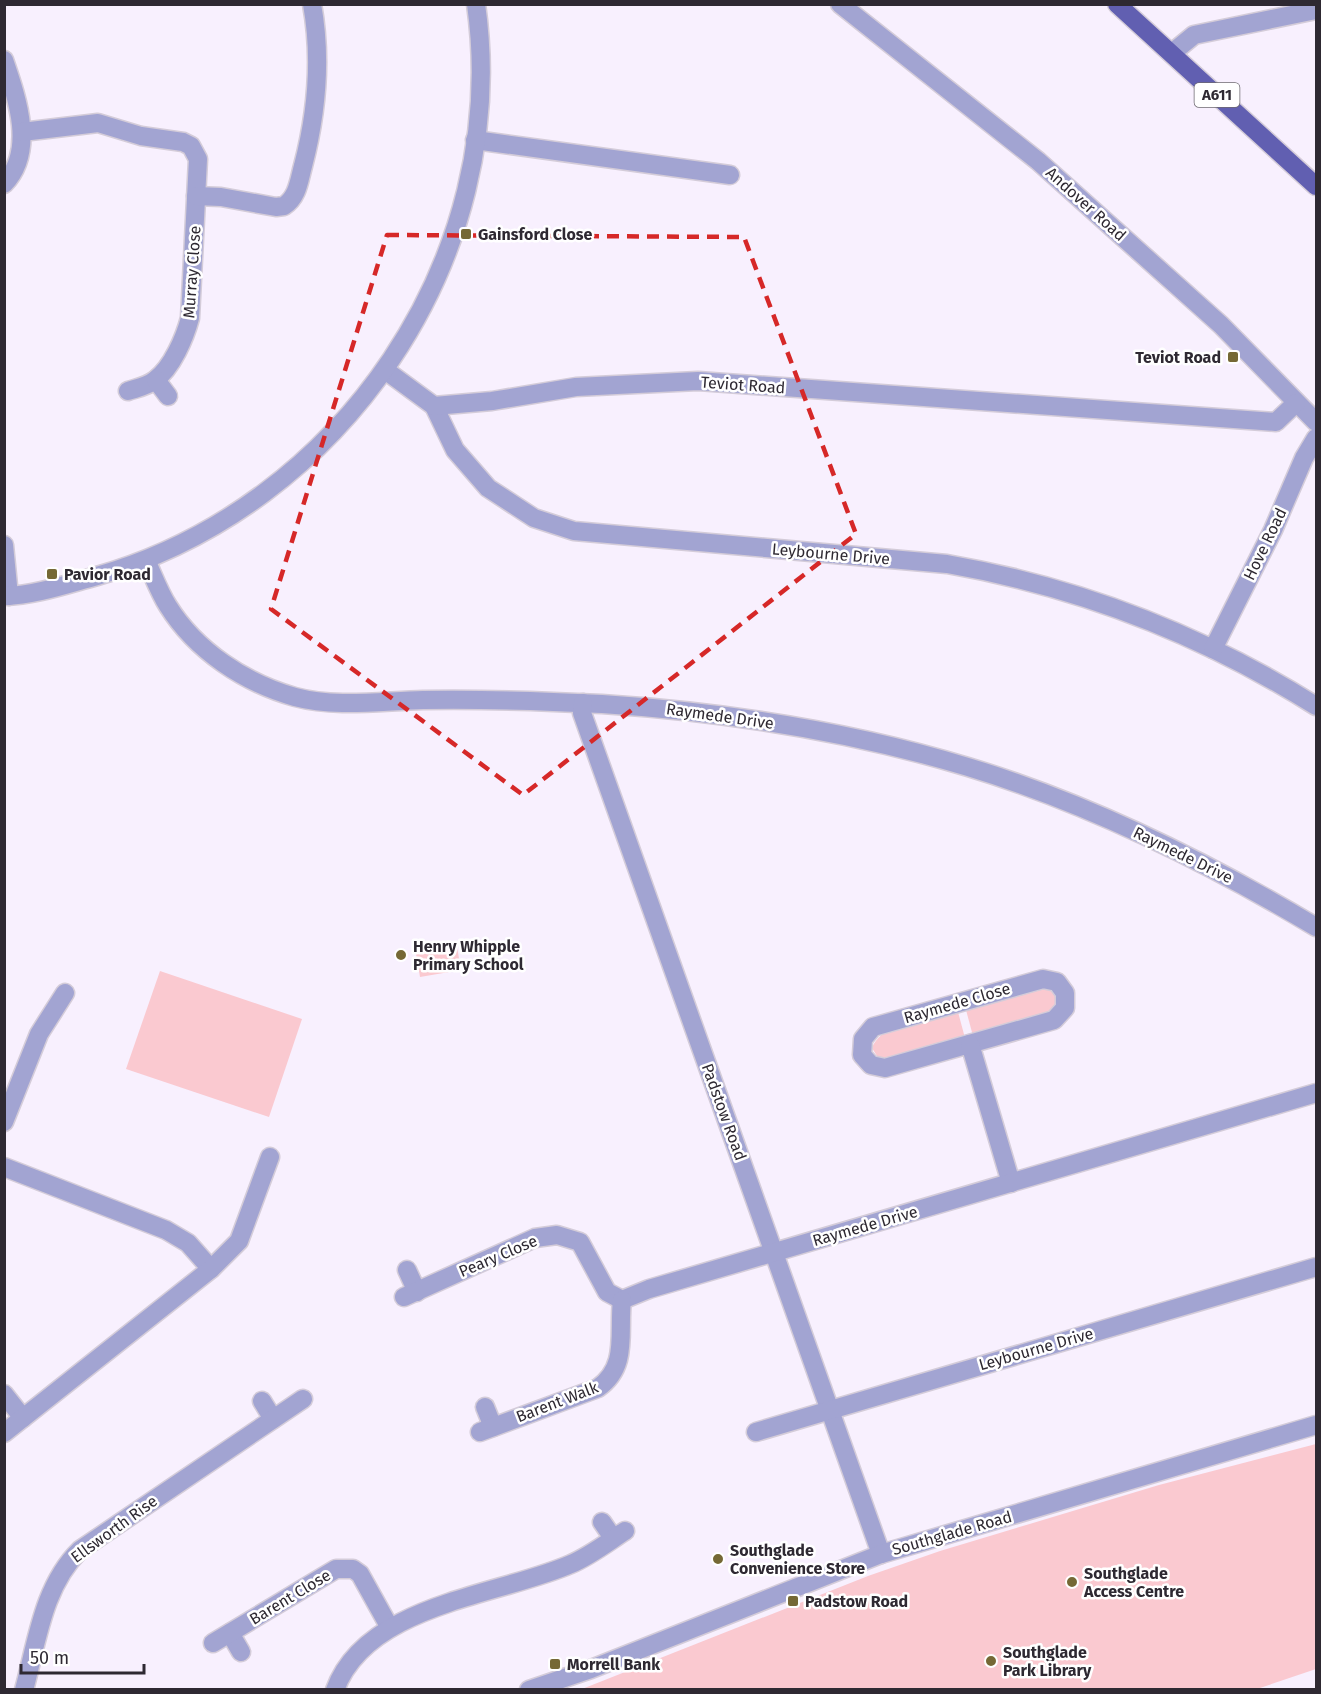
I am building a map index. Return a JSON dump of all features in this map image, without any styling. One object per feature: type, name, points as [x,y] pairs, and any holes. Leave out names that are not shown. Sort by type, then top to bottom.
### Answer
[{"type":"main road","name":"A611","points":[[1117,4],[1317,186]]},
{"type":"street","points":[[196,196],[221,197],[276,207],[284,206],[295,195],[311,134],[316,102],[316,28],[312,4]]},
{"type":"street","points":[[4,545],[7,596],[55,587],[146,560],[215,526],[275,486],[333,433],[385,370],[410,330],[441,267],[466,189],[476,140],[480,70],[476,4]]},
{"type":"street","name":"Andover Road","points":[[840,4],[1038,161],[1221,325],[1317,422]]},
{"type":"street","points":[[1172,53],[1194,35],[1317,10]]},
{"type":"street","points":[[4,60],[22,132],[15,170],[4,184]]},
{"type":"street","name":"Murray Close","points":[[22,132],[98,123],[141,136],[183,142],[191,146],[198,159],[190,318],[178,350],[156,380]]},
{"type":"street","points":[[476,140],[730,175]]},
{"type":"street","name":"Leybourne Drive","points":[[385,370],[434,406],[455,450],[488,488],[534,518],[574,531],[947,564],[996,573],[1073,592],[1142,618],[1272,678],[1317,706]]},
{"type":"street","points":[[128,392],[156,380],[168,396]]},
{"type":"street","name":"Teviot Road","points":[[434,406],[492,401],[576,387],[698,381],[1276,422],[1296,403]]},
{"type":"street","name":"Hove Road","points":[[1213,650],[1274,530],[1304,458],[1317,438]]},
{"type":"street","name":"Raymede Drive","points":[[146,560],[167,605],[192,636],[218,659],[242,675],[277,691],[330,703],[425,700],[583,703],[669,708],[765,721],[872,742],[969,767],[1036,790],[1137,832],[1254,890],[1317,927]]},
{"type":"street","name":"Padstow Road","points":[[583,703],[582,713],[881,1554]]},
{"type":"street","name":"Raymede Close","points":[[1043,979],[1057,982],[1065,993],[1065,1008],[1054,1020],[970,1044],[885,1068],[871,1065],[862,1055],[863,1039],[873,1027],[1043,979]]},
{"type":"street","points":[[6,1115],[39,1035],[65,993]]},
{"type":"street","points":[[970,1044],[1011,1183]]},
{"type":"street","name":"Raymede Drive","points":[[622,1300],[649,1289],[1317,1093]]},
{"type":"street","points":[[4,1433],[211,1269],[239,1241],[270,1157]]},
{"type":"street","points":[[4,1167],[166,1230],[188,1244],[211,1269]]},
{"type":"street","name":"Peary Close","points":[[407,1270],[410,1294],[535,1238],[557,1235],[580,1242],[607,1292],[622,1300]]},
{"type":"street","name":"Leybourne Drive","points":[[756,1432],[1317,1267]]},
{"type":"street","name":"Barent Walk","points":[[485,1407],[487,1429],[598,1388],[609,1380],[620,1360],[622,1300]]},
{"type":"street","points":[[4,1394],[23,1418]]},
{"type":"street","name":"Ellsworth Rise","points":[[24,1689],[47,1602],[57,1577],[69,1560],[80,1550],[303,1399]]},
{"type":"street","points":[[262,1401],[273,1419]]},
{"type":"street","name":"Southglade Road","points":[[529,1689],[591,1669],[881,1554],[1317,1425]]},
{"type":"street","points":[[335,1689],[340,1677],[353,1659],[390,1628],[426,1611],[572,1564],[619,1534],[602,1522]]},
{"type":"street","name":"Barent Close","points":[[213,1643],[336,1569],[344,1568],[360,1574],[390,1628]]},
{"type":"street","name":"Barent Close","points":[[230,1633],[241,1652]]},
{"type":"highlighted area","points":[[387,235],[744,237],[856,534],[523,795],[271,609]]},
{"type":"shaded area","points":[[456,941],[461,970],[420,977],[415,948]]},
{"type":"shaded area","points":[[160,971],[302,1019],[269,1117],[126,1069]]},
{"type":"shaded area","points":[[1050,986],[1057,998],[1057,1010],[973,1036],[966,1010]]},
{"type":"shaded area","points":[[958,1012],[965,1038],[886,1060],[877,1056],[872,1048],[878,1039],[897,1026]]},
{"type":"shaded area","points":[[1316,1444],[1316,1669],[1254,1690],[582,1689],[868,1576],[940,1551],[1159,1485]]},
{"type":"place","name":"Gainsford Close","points":[[466,234]]},
{"type":"place","name":"Teviot Road","points":[[1233,357]]},
{"type":"place","name":"Pavior Road","points":[[52,574]]},
{"type":"place","name":"Henry Whipple Primary School","points":[[401,955]]},
{"type":"place","name":"Southglade Convenience Store","points":[[718,1559]]},
{"type":"place","name":"Southglade Access Centre","points":[[1072,1582]]},
{"type":"place","name":"Padstow Road","points":[[793,1601]]},
{"type":"place","name":"Southglade Park Library","points":[[991,1661]]},
{"type":"place","name":"Morrell Bank","points":[[555,1664]]}]
